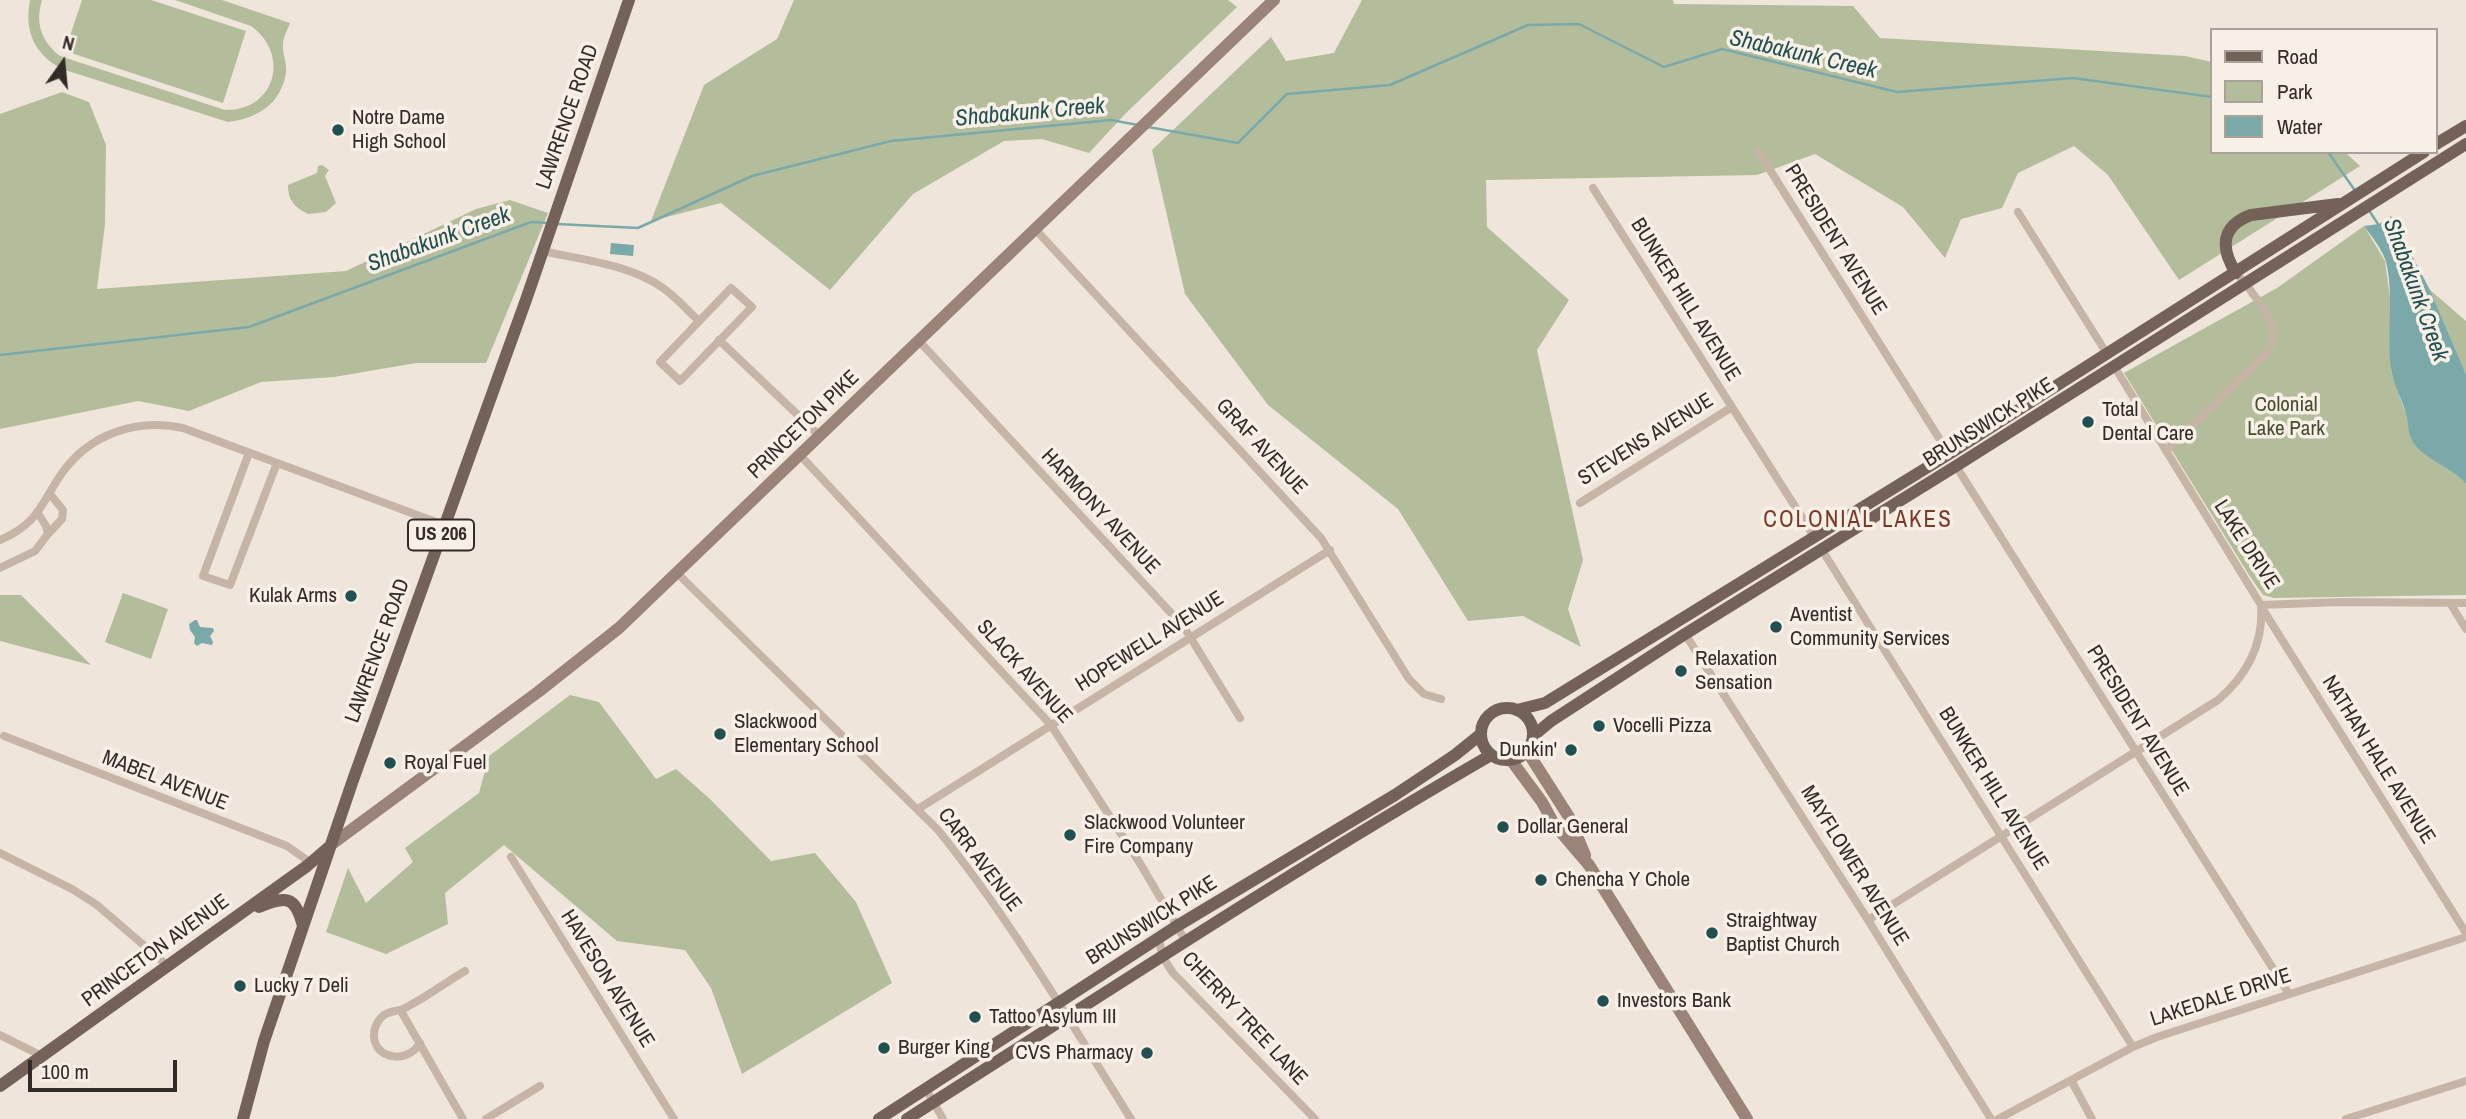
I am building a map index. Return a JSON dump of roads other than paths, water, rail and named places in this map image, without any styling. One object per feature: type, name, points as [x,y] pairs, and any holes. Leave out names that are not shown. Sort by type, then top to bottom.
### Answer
[{"type":"main road","name":"LAWRENCE ROAD","points":[[243,1119],[264,1041],[331,844],[543,251],[629,0]]},
{"type":"main road","name":"PRINCETON PIKE","points":[[331,844],[580,661],[619,628],[1275,0]]},
{"type":"main road","points":[[2438,143],[2466,125]]},
{"type":"main road","name":"BRUNSWICK PIKE","points":[[1533,736],[1551,721],[1685,634],[2466,144]]},
{"type":"main road","name":"BRUNSWICK PIKE","points":[[1517,710],[1545,703],[1815,538],[2421,154]]},
{"type":"main road","points":[[2236,273],[2227,260],[2226,241],[2229,232],[2242,219],[2251,215],[2346,201]]},
{"type":"main road","points":[[1504,708],[1517,710],[1532,723],[1533,736],[1527,751],[1511,760],[1500,760],[1485,749],[1480,734],[1484,722],[1492,712],[1504,708]]},
{"type":"main road","name":"BRUNSWICK PIKE","points":[[878,1119],[1177,926],[1405,788],[1455,755],[1480,734]]},
{"type":"main road","points":[[1527,751],[1569,817],[1589,865]]},
{"type":"main road","name":"BRUNSWICK PIKE","points":[[907,1119],[1185,940],[1491,755]]},
{"type":"main road","points":[[1511,760],[1555,824],[1589,865],[1747,1119]]},
{"type":"main road","name":"PRINCETON AVENUE","points":[[0,1086],[169,967],[311,863],[331,844]]},
{"type":"main road","points":[[242,913],[285,900],[297,907],[303,926]]},
{"type":"street","name":"PRESIDENT AVENUE","points":[[1758,151],[1949,454]]},
{"type":"street","name":"BUNKER HILL AVENUE","points":[[1593,188],[1815,538]]},
{"type":"street","points":[[2018,212],[2107,354]]},
{"type":"street","name":"GRAF AVENUE","points":[[1035,229],[1330,550],[1409,679],[1423,694],[1441,699]]},
{"type":"street","points":[[543,251],[646,277],[665,289],[699,321]]},
{"type":"street","points":[[2166,451],[2270,348],[2274,332],[2272,325],[2236,273]]},
{"type":"street","points":[[731,288],[752,307],[719,340],[680,381],[660,362],[731,288]]},
{"type":"street","points":[[719,340],[820,436]]},
{"type":"street","name":"HARMONY AVENUE","points":[[919,341],[1191,637],[1240,718]]},
{"type":"street","name":"LAKE DRIVE","points":[[2114,366],[2261,605],[2340,602],[2466,603]]},
{"type":"street","name":"STEVENS AVENUE","points":[[1580,503],[1732,407]]},
{"type":"street","points":[[0,540],[24,527],[38,513],[60,476],[83,450],[109,434],[133,427],[159,425],[183,428],[444,525]]},
{"type":"street","points":[[249,453],[203,576],[230,585],[277,463]]},
{"type":"street","name":"SLACK AVENUE","points":[[800,455],[1051,725],[1126,841],[1185,940]]},
{"type":"street","name":"PRESIDENT AVENUE","points":[[1956,466],[2288,994]]},
{"type":"street","points":[[0,568],[35,551],[62,519],[63,510],[50,494]]},
{"type":"street","points":[[38,513],[48,534]]},
{"type":"street","name":"HOPEWELL AVENUE","points":[[918,809],[1330,550]]},
{"type":"street","name":"BUNKER HILL AVENUE","points":[[1822,550],[2133,1047]]},
{"type":"street","name":"CARR AVENUE","points":[[677,573],[918,809],[957,854],[1059,1003],[1131,1119]]},
{"type":"street","points":[[2450,603],[2466,629]]},
{"type":"street","points":[[1868,920],[2218,700],[2242,674],[2257,646],[2261,629],[2261,605]]},
{"type":"street","name":"NATHAN HALE AVENUE","points":[[2261,605],[2466,935]]},
{"type":"street","name":"MAYFLOWER AVENUE","points":[[1685,634],[1992,1119]]},
{"type":"street","name":"MABEL AVENUE","points":[[4,736],[287,846],[311,863]]},
{"type":"street","points":[[1317,842],[1325,854]]},
{"type":"street","points":[[0,853],[72,889],[97,905],[169,967]]},
{"type":"street","name":"HAVESON AVENUE","points":[[511,857],[674,1119]]},
{"type":"street","name":"LAKEDALE DRIVE","points":[[1998,1119],[2133,1047],[2157,1037],[2466,935]]},
{"type":"street","name":"CHERRY TREE LANE","points":[[1159,938],[1162,956],[1173,973],[1315,1119]]},
{"type":"street","points":[[419,1043],[411,1053],[389,1056],[378,1047],[374,1032],[376,1024],[387,1013],[401,1011],[466,971]]},
{"type":"street","points":[[401,1011],[463,1119]]},
{"type":"street","points":[[0,1035],[42,1056]]},
{"type":"street","points":[[2071,1080],[2092,1119]]},
{"type":"street","points":[[2347,1119],[2466,1081]]},
{"type":"street","points":[[486,1119],[540,1086]]},
{"type":"street","points":[[926,1089],[943,1119]]},
{"type":"water","points":[[2391,216],[2430,290],[2466,374],[2466,484],[2414,444],[2405,409],[2393,379],[2389,346],[2389,276],[2379,248],[2364,226],[2379,224]]},
{"type":"water","points":[[611,243],[634,245],[633,256],[610,254]]},
{"type":"water","points":[[195,620],[200,627],[213,628],[210,636],[212,645],[202,643],[197,646],[194,643],[195,637],[189,624]]},
{"type":"waterway","name":"Shabakunk Creek","points":[[1148,127],[1238,143],[1287,94],[1390,85],[1528,25],[1579,24],[1664,67],[1722,49],[1897,92],[2073,78],[2210,97]]},
{"type":"waterway","name":"Shabakunk Creek","points":[[557,224],[638,228],[752,176],[891,141],[1111,120],[1138,125]]},
{"type":"waterway","name":"Shabakunk Creek","points":[[2329,154],[2356,192]]},
{"type":"waterway","name":"Shabakunk Creek","points":[[2368,209],[2380,227]]},
{"type":"waterway","name":"Shabakunk Creek","points":[[0,355],[249,327],[531,222],[547,223]]},
{"type":"place","name":"Notre Dame High School","points":[[338,130]]},
{"type":"place","name":"Total Dental Care","points":[[2088,422]]},
{"type":"place","name":"Kulak Arms","points":[[351,596]]},
{"type":"place","name":"Aventist Community Services","points":[[1776,627]]},
{"type":"place","name":"Relaxation Sensation","points":[[1681,671]]},
{"type":"place","name":"Vocelli Pizza","points":[[1599,726]]},
{"type":"place","name":"Slackwood Elementary School","points":[[720,734]]},
{"type":"place","name":"Dunkin'","points":[[1571,750]]},
{"type":"place","name":"Royal Fuel","points":[[390,763]]},
{"type":"place","name":"Dollar General","points":[[1503,827]]},
{"type":"place","name":"Slackwood Volunteer Fire Company","points":[[1070,835]]},
{"type":"place","name":"Chencha Y Chole","points":[[1541,880]]},
{"type":"place","name":"Straightway Baptist Church","points":[[1712,933]]},
{"type":"place","name":"Lucky 7 Deli","points":[[240,986]]},
{"type":"place","name":"Investors Bank","points":[[1603,1001]]},
{"type":"place","name":"Tattoo Asylum III","points":[[975,1017]]},
{"type":"place","name":"Burger King","points":[[884,1048]]},
{"type":"place","name":"CVS Pharmacy","points":[[1147,1053]]},
{"type":"district","name":"COLONIAL LAKES","points":[[1858,521]]},
{"type":"park label","name":"Colonial Lake Park","points":[[2286,417]]}]
